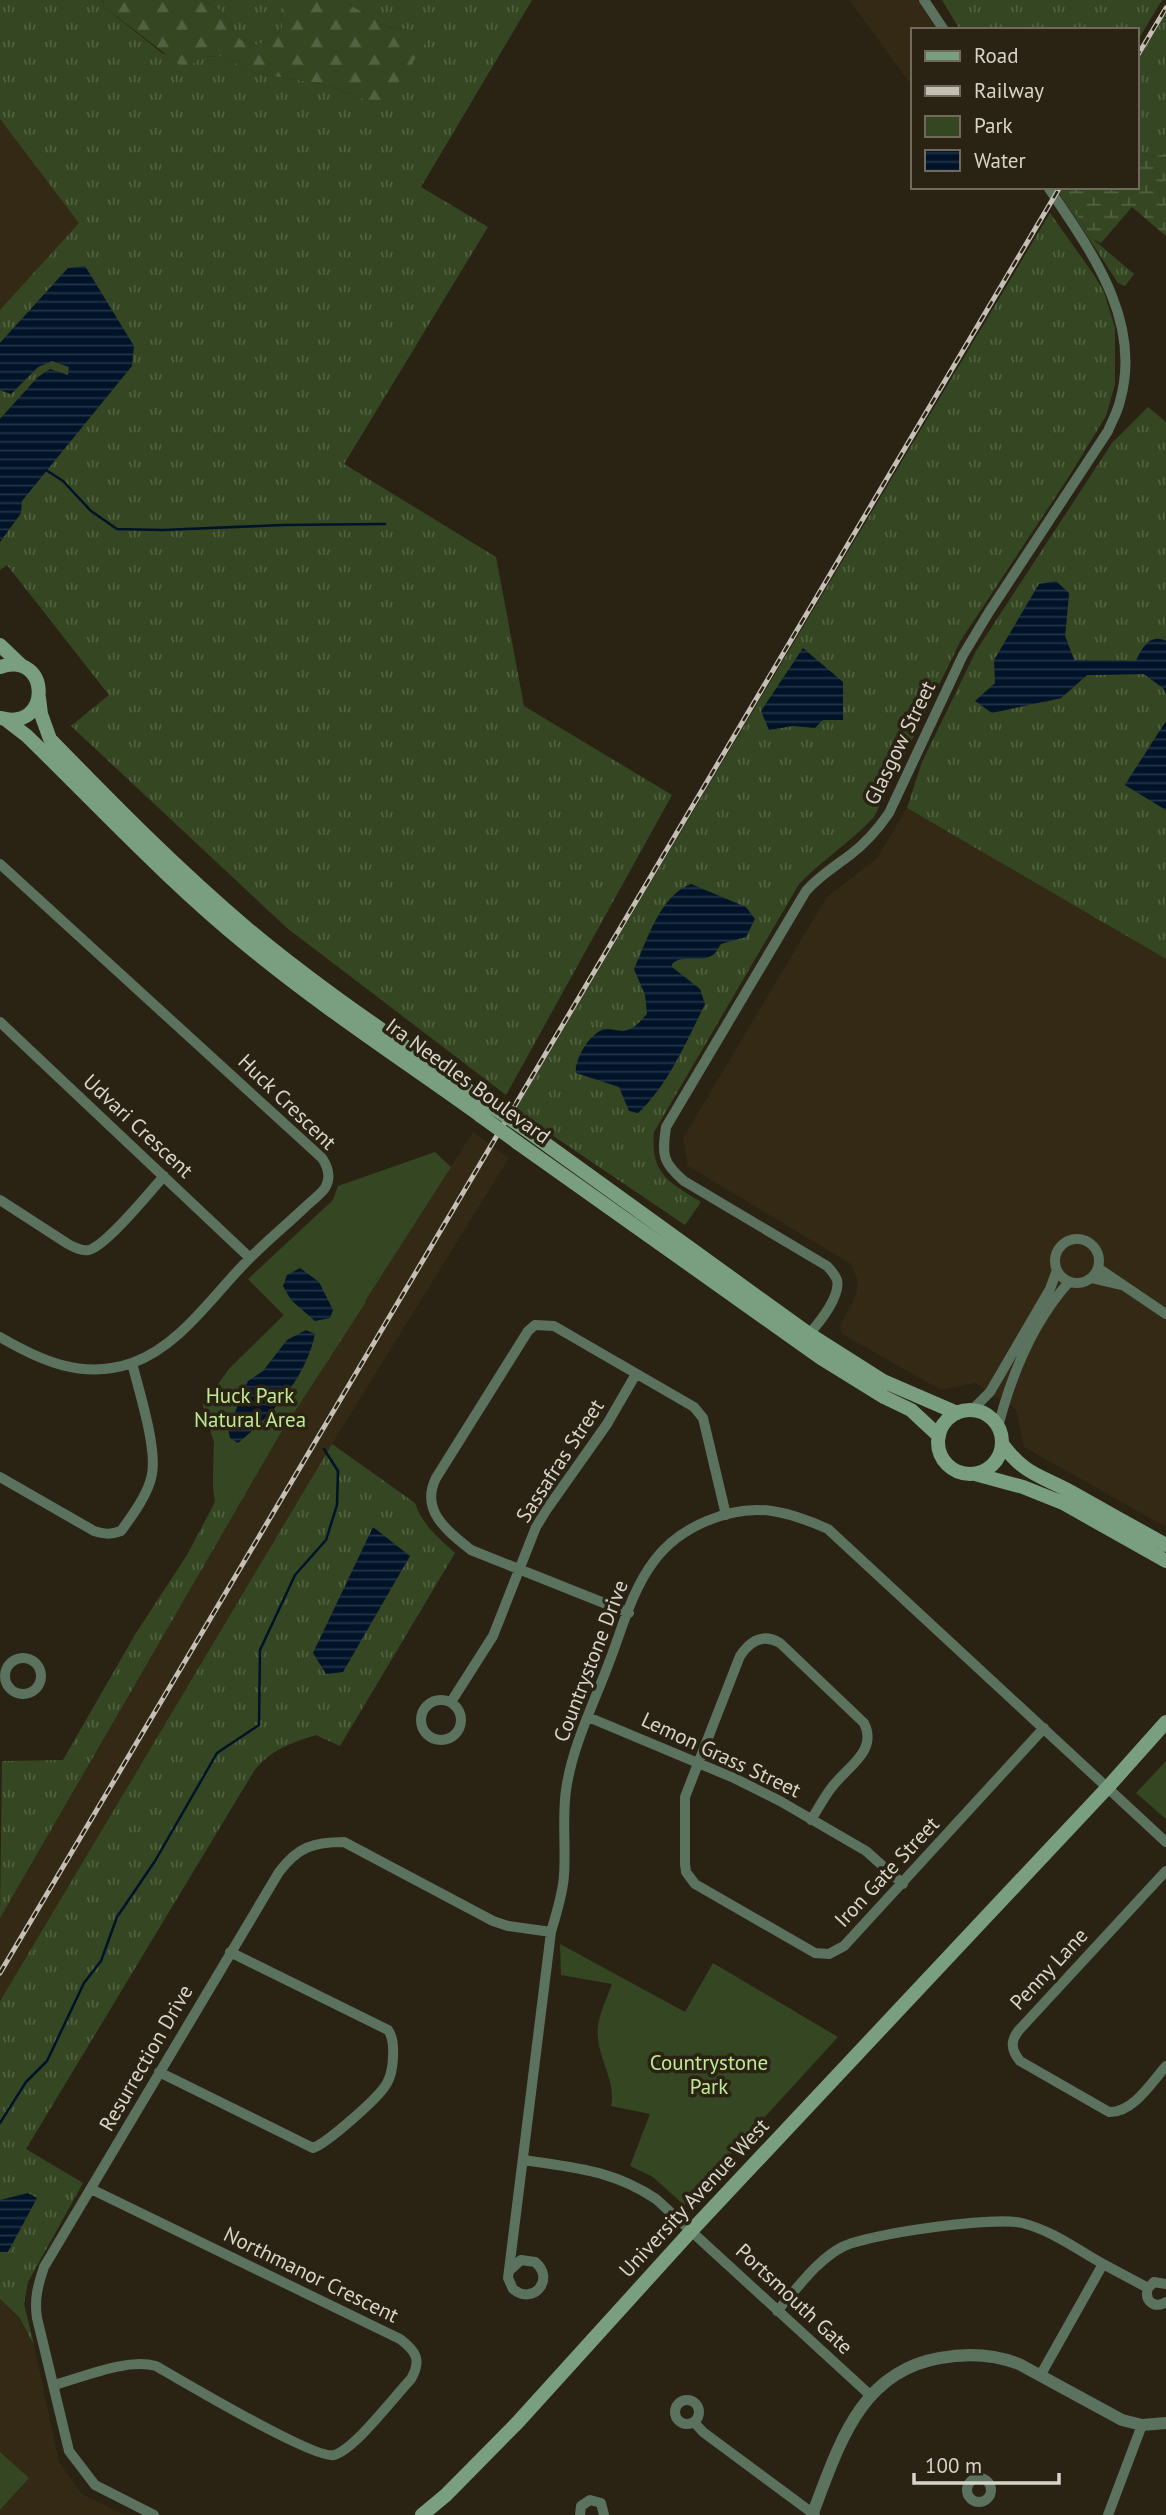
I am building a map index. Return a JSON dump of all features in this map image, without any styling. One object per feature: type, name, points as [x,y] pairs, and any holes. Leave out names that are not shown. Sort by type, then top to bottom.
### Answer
[{"type":"main road","points":[[0,645],[21,666]]},
{"type":"main road","points":[[0,667],[9,664],[21,666]]},
{"type":"main road","name":"Ira Needles Boulevard","points":[[21,666],[35,677],[40,689],[41,714],[50,738],[185,874],[250,931],[484,1110],[517,1143],[821,1358],[875,1392],[911,1410],[939,1436]]},
{"type":"main road","points":[[1,718],[17,719],[27,715],[34,709],[39,698]]},
{"type":"main road","name":"Ira Needles Boulevard","points":[[1,718],[27,736],[170,878],[247,946],[291,980],[484,1110],[525,1129],[809,1334],[883,1381],[964,1412]]},
{"type":"main road","points":[[1166,1545],[1015,1462],[1002,1444],[998,1427],[987,1415],[964,1412],[949,1419],[939,1436],[941,1456],[947,1465],[965,1474],[975,1474],[1023,1487],[1063,1503],[1166,1561]]},
{"type":"main road","points":[[975,1474],[994,1464],[1002,1444]]},
{"type":"main road","name":"University Avenue West","points":[[422,2515],[446,2495],[518,2422],[692,2230],[1166,1722]]},
{"type":"street","points":[[924,0],[943,28]]},
{"type":"street","name":"Glasgow Street","points":[[809,1334],[821,1321],[836,1292],[837,1280],[827,1266],[684,1181],[672,1171],[662,1152],[666,1127],[806,891],[823,873],[851,854],[874,833],[889,813],[963,655],[1108,431],[1121,400],[1125,341],[1116,304],[1100,265],[1049,189]]},
{"type":"street","name":"Huck Crescent","points":[[0,864],[322,1158],[328,1172],[324,1189],[250,1258],[170,1341],[132,1363],[111,1368],[85,1369],[65,1366],[44,1361],[0,1337]]},
{"type":"street","name":"Udvari Crescent","points":[[0,1022],[250,1258]]},
{"type":"street","points":[[0,1200],[68,1244],[88,1250],[106,1239],[164,1177]]},
{"type":"street","points":[[964,1412],[990,1392],[1050,1289],[1057,1270],[1058,1251],[1063,1245],[1074,1240],[1088,1243],[1095,1249],[1099,1259],[1098,1268],[1091,1278]]},
{"type":"street","points":[[1098,1268],[1166,1314]]},
{"type":"street","points":[[1057,1270],[1069,1282],[1077,1283],[1091,1278],[1121,1285]]},
{"type":"street","points":[[998,1427],[1004,1401],[1023,1353],[1069,1282]]},
{"type":"street","points":[[629,1613],[471,1549],[458,1540],[434,1513],[430,1490],[436,1478],[522,1338],[535,1325],[554,1326],[694,1407],[703,1418],[726,1515]]},
{"type":"street","points":[[0,1477],[94,1531],[113,1534],[121,1531],[150,1483],[153,1472],[149,1438],[132,1363]]},
{"type":"street","name":"Sassafras Street","points":[[451,1702],[493,1636],[547,1508],[607,1424],[636,1374]]},
{"type":"street","name":"Countrystone Drive","points":[[510,2270],[551,1932],[564,1876],[563,1819],[566,1788],[588,1717],[642,1583],[654,1560],[687,1531],[706,1520],[770,1510],[801,1517],[828,1529],[1166,1842]]},
{"type":"street","name":"Iron Gate Street","points":[[811,1820],[831,1787],[866,1749],[868,1731],[864,1723],[775,1640],[760,1638],[746,1648],[698,1763],[684,1807],[685,1864],[690,1878],[702,1889],[815,1953],[829,1954],[844,1946],[1044,1728]]},
{"type":"street","points":[[437,1700],[451,1702],[461,1714],[460,1729],[444,1740],[433,1738],[421,1722],[424,1709],[437,1700]]},
{"type":"street","name":"Lemon Grass Street","points":[[588,1717],[780,1801],[866,1851],[903,1884]]},
{"type":"street","name":"Resurrection Drive","points":[[154,2515],[95,2485],[69,2451],[37,2318],[37,2288],[44,2267],[230,1952],[289,1858],[320,1842],[344,1842],[493,1921],[508,1926],[551,1932]]},
{"type":"street","name":"Penny Lane","points":[[1166,1871],[1019,2030],[1012,2042],[1020,2061],[1109,2112],[1116,2112],[1131,2104],[1166,2066]]},
{"type":"street","points":[[159,2072],[313,2148],[328,2140],[387,2084],[394,2043],[388,2030],[230,1952]]},
{"type":"street","points":[[524,2160],[599,2171],[623,2180],[656,2199],[692,2230]]},
{"type":"street","name":"Northmanor Crescent","points":[[54,2385],[131,2364],[144,2363],[296,2443],[332,2456],[348,2449],[417,2370],[416,2355],[410,2346],[400,2339],[91,2189]]},
{"type":"street","points":[[777,2311],[817,2267],[843,2246],[863,2239],[995,2221],[1032,2226],[1148,2288]]},
{"type":"street","name":"Portsmouth Gate","points":[[692,2230],[870,2395]]},
{"type":"street","points":[[1040,2376],[1103,2264]]},
{"type":"street","points":[[1166,2284],[1158,2281],[1148,2288],[1146,2295],[1150,2302],[1157,2305],[1166,2302]]},
{"type":"street","points":[[694,2422],[813,2514],[831,2464],[853,2418],[870,2395],[905,2369],[931,2359],[958,2355],[1004,2358],[1105,2413],[1142,2425],[1166,2423]]},
{"type":"street","points":[[1108,2515],[1142,2425]]},
{"type":"street","points":[[580,2515],[581,2506],[590,2500],[601,2503],[605,2515]]},
{"type":"street","points":[[971,2515],[974,2502]]},
{"type":"shaded area","points":[[849,0],[919,2],[936,28],[911,28],[911,85]]},
{"type":"shaded area","points":[[0,119],[80,223],[0,310]]},
{"type":"shaded area","points":[[907,808],[1166,959],[1166,1527],[1024,1447],[1016,1409],[975,1383],[941,1390],[842,1334],[840,1326],[856,1295],[858,1281],[851,1264],[688,1166],[683,1138],[826,898],[877,858]]},
{"type":"shaded area","points":[[473,1132],[509,1158],[332,1444],[0,2001],[0,1918],[280,1434]]},
{"type":"shaded area","points":[[0,2299],[18,2317],[34,2345],[59,2462],[82,2494],[126,2515],[0,2515]]},
{"type":"green space","points":[[0,0],[104,0],[103,6],[162,53],[191,65],[201,57],[221,56],[256,73],[322,84],[367,100],[419,31],[387,27],[342,0],[532,0],[421,187],[488,227],[344,464],[496,557],[524,706],[672,795],[506,1095],[287,928],[71,726],[109,695],[7,565],[0,570],[0,542],[21,513],[21,501],[131,366],[68,268],[0,343],[0,310],[79,223],[0,119]]},
{"type":"green space","points":[[104,0],[204,0],[221,11],[240,39],[257,45],[271,39],[282,28],[281,0],[342,0],[387,27],[419,31],[426,42],[392,93],[381,101],[367,100],[322,84],[256,73],[221,56],[201,57],[191,65],[181,66],[103,6]]},
{"type":"green space","points":[[204,0],[281,0],[282,28],[271,39],[257,45],[240,39],[221,11]]},
{"type":"green space","points":[[942,0],[1162,0],[1138,40],[1138,28],[959,28]]},
{"type":"green space","points":[[1166,13],[1166,153],[1154,157],[1138,153],[1138,60]]},
{"type":"green space","points":[[1138,153],[1154,157],[1166,153],[1166,236],[1132,207],[1101,243],[1093,239],[1065,198],[1070,189],[1138,189]]},
{"type":"green space","points":[[1061,189],[1070,189],[1065,198],[1093,239],[1134,274],[1125,286],[1118,283],[1059,193]]},
{"type":"green space","points":[[1050,213],[1104,292],[1115,328],[1115,384],[1106,416],[961,640],[874,817],[799,884],[654,1132],[655,1158],[664,1175],[701,1202],[685,1225],[515,1110]]},
{"type":"green space","points":[[52,361],[69,367],[69,375],[38,377],[0,419],[0,390],[11,394],[38,367]]},
{"type":"green space","points":[[1148,407],[1166,422],[1166,641],[1151,641],[1136,661],[1074,660],[1065,636],[1069,593],[1045,702],[1061,698],[1087,675],[1144,674],[1163,688],[1166,694],[1166,721],[1125,785],[1166,810],[1166,959],[907,808],[922,762],[976,651],[1112,443]]},
{"type":"green space","name":"Huck Park Natural Area","points":[[435,1152],[451,1167],[280,1434],[240,1502],[213,1487],[214,1442],[203,1405],[229,1369],[284,1315],[248,1279],[333,1200],[338,1186]]},
{"type":"green space","points":[[248,1279],[366,1302],[280,1434],[0,1918],[2,1761],[63,1760],[136,1633],[187,1555],[215,1502],[214,1442],[203,1405],[229,1369],[284,1315]]},
{"type":"green space","points":[[332,1444],[415,1503],[427,1525],[455,1553],[340,1746],[316,1735],[274,1752],[254,1771],[26,2149],[83,2183],[28,2282],[24,2304],[34,2345],[19,2317],[0,2299],[0,2001]]},
{"type":"green space","points":[[1166,1761],[1166,1819],[1136,1793]]},
{"type":"green space","name":"Countrystone Park","points":[[560,1944],[685,2012],[713,1963],[838,2037],[684,2205],[653,2177],[630,2166],[650,2114],[611,2106],[611,2086],[599,2046],[598,2026],[612,1984],[561,1975]]},
{"type":"green space","points":[[0,2452],[29,2478],[0,2510]]},
{"type":"water","points":[[85,266],[134,346],[132,366],[22,501],[21,513],[0,542],[0,419],[38,377],[50,369],[68,375],[69,367],[52,361],[38,367],[11,394],[0,390],[0,343],[68,268]]},
{"type":"water","points":[[1056,581],[1069,593],[1065,636],[1074,660],[1136,661],[1151,640],[1166,641],[1166,694],[1163,688],[1144,674],[1087,675],[1061,698],[992,713],[975,701],[995,683],[994,660],[1039,584]]},
{"type":"water","points":[[803,648],[843,682],[843,720],[823,720],[815,728],[793,726],[769,730],[761,711]]},
{"type":"water","points":[[1166,721],[1166,810],[1125,785]]},
{"type":"water","points":[[691,884],[746,907],[755,919],[746,937],[721,944],[716,952],[705,958],[682,959],[672,964],[672,967],[700,989],[705,1004],[676,1062],[658,1090],[638,1113],[629,1111],[619,1087],[576,1073],[576,1067],[585,1046],[601,1030],[630,1029],[647,1014],[645,995],[634,969],[663,908],[680,890]]},
{"type":"water","points":[[300,1268],[319,1282],[333,1310],[330,1318],[315,1321],[291,1300],[283,1286],[287,1275]]},
{"type":"water","points":[[306,1330],[315,1334],[311,1350],[296,1380],[275,1408],[238,1443],[230,1438],[228,1429],[248,1381],[263,1371],[287,1340]]},
{"type":"water","points":[[373,1527],[410,1556],[343,1672],[326,1674],[313,1653]]},
{"type":"water","points":[[28,2193],[37,2198],[8,2252],[0,2252],[0,2200]]},
{"type":"waterway","points":[[46,470],[63,481],[91,511],[117,529],[385,524]]},
{"type":"waterway","points":[[0,2123],[26,2082],[47,2061],[84,1983],[101,1961],[117,1917],[155,1861],[217,1753],[259,1725],[260,1650],[295,1575],[326,1540],[337,1505],[338,1471],[324,1449]]},
{"type":"railway","points":[[1138,55],[1166,8]]},
{"type":"railway","points":[[0,1973],[1059,189]]}]
